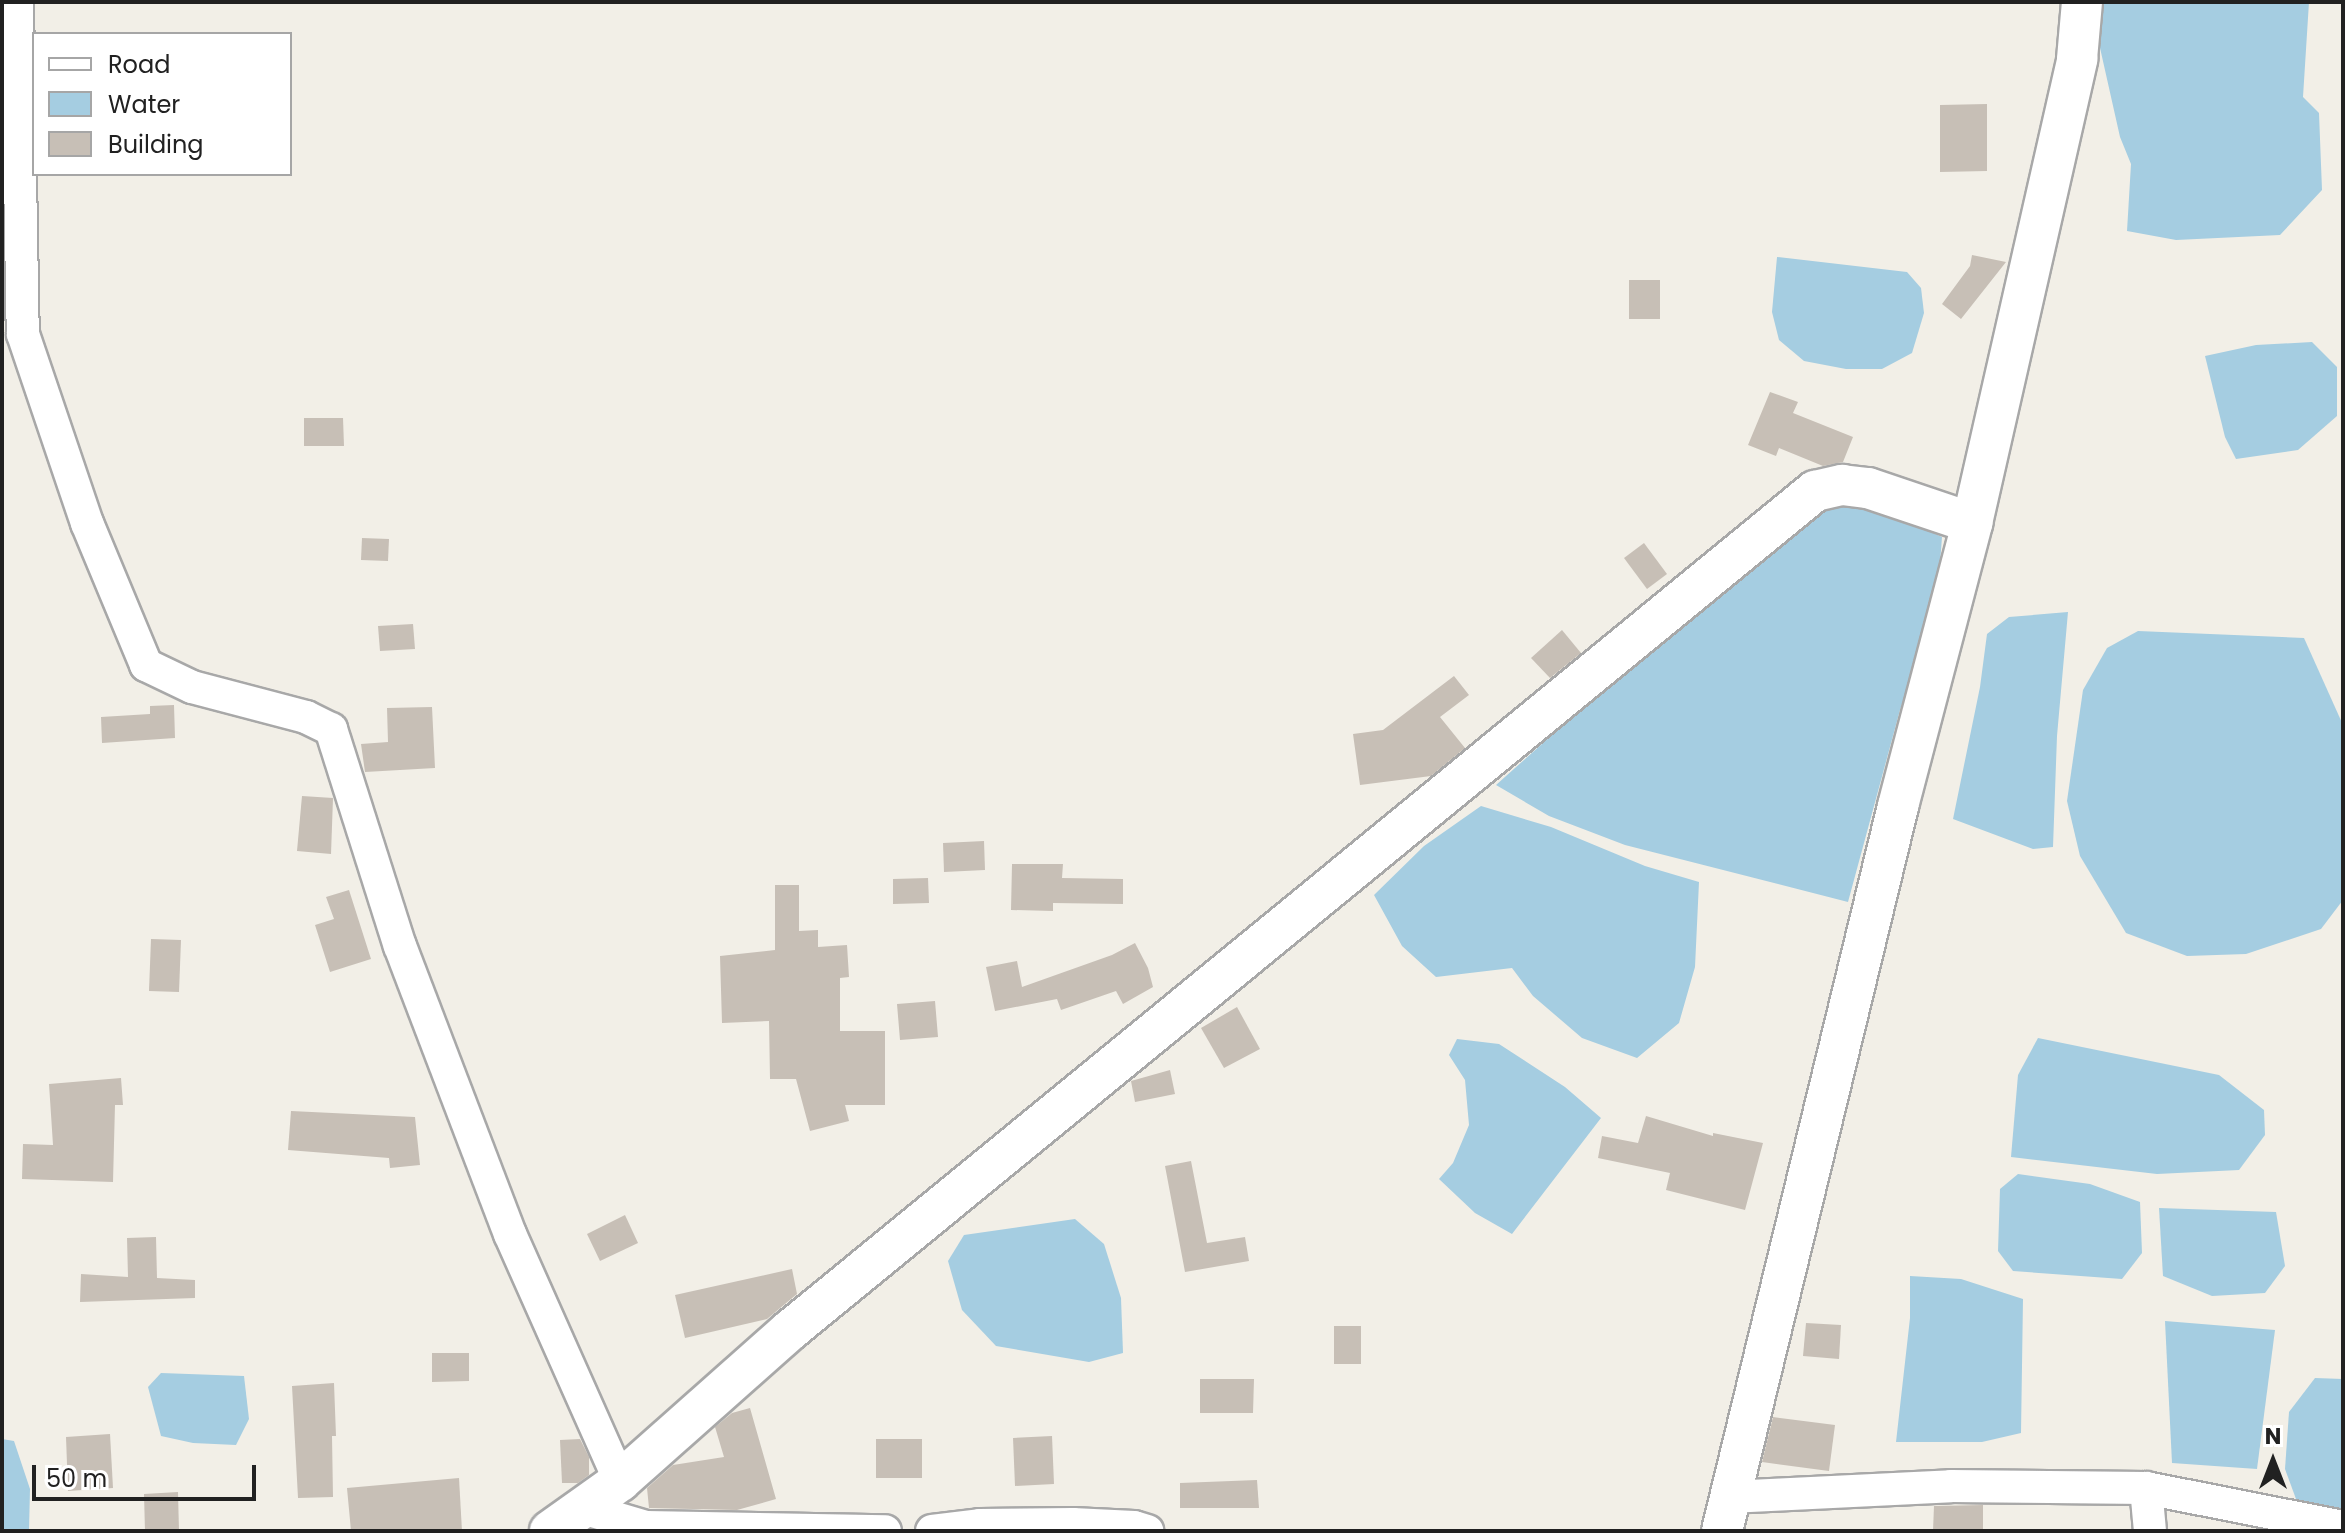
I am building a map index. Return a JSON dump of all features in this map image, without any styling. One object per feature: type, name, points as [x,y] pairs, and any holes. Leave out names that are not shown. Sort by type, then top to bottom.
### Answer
[{"type":"street","points":[[17,2],[23,334],[87,523],[146,665],[192,687],[306,717],[331,729],[400,946],[504,1219],[620,1481]]},
{"type":"street","points":[[2082,2],[2077,59],[1972,523],[1898,806],[1726,1514],[1951,1486],[2146,1488],[2343,1527]]},
{"type":"street","points":[[550,1531],[620,1481],[789,1331],[1815,491],[1842,485],[1868,488],[1972,523]]},
{"type":"street","points":[[2146,1488],[2150,1531]]},
{"type":"street","points":[[582,1508],[646,1527],[885,1531]]},
{"type":"street","points":[[932,1531],[980,1525],[1073,1524],[1134,1527],[1147,1531]]},
{"type":"water","points":[[2103,2],[2309,2],[2303,97],[2319,113],[2322,190],[2280,235],[2176,240],[2127,231],[2131,164],[2120,137],[2096,30]]},
{"type":"water","points":[[1777,257],[1907,272],[1921,288],[1924,313],[1912,353],[1882,369],[1846,369],[1804,361],[1779,340],[1772,312]]},
{"type":"water","points":[[2312,342],[2337,367],[2337,416],[2298,450],[2236,459],[2225,437],[2205,356],[2256,345]]},
{"type":"water","points":[[1820,504],[1885,511],[1942,537],[1938,590],[1900,710],[1848,902],[1625,845],[1549,816],[1496,785],[1657,641]]},
{"type":"water","points":[[2068,612],[2057,736],[2053,847],[2033,849],[1953,819],[1980,687],[1987,634],[2009,617]]},
{"type":"water","points":[[2138,631],[2304,638],[2343,725],[2343,900],[2321,929],[2246,954],[2187,956],[2126,933],[2080,856],[2067,801],[2083,690],[2107,648]]},
{"type":"water","points":[[1481,806],[1551,827],[1645,866],[1699,882],[1695,967],[1679,1023],[1637,1058],[1582,1038],[1533,996],[1512,968],[1436,977],[1402,946],[1374,895],[1424,846]]},
{"type":"water","points":[[2038,1038],[2219,1075],[2264,1110],[2265,1135],[2239,1170],[2157,1174],[2011,1157],[2018,1075]]},
{"type":"water","points":[[1457,1039],[1499,1044],[1565,1087],[1601,1118],[1512,1234],[1475,1213],[1439,1179],[1453,1163],[1469,1125],[1465,1080],[1449,1055]]},
{"type":"water","points":[[2018,1174],[2090,1184],[2140,1202],[2142,1253],[2122,1279],[2013,1271],[1998,1251],[2000,1189]]},
{"type":"water","points":[[2159,1208],[2276,1212],[2285,1266],[2265,1293],[2212,1296],[2163,1276]]},
{"type":"water","points":[[1075,1219],[1104,1244],[1121,1298],[1123,1353],[1089,1362],[996,1346],[962,1310],[948,1261],[964,1235]]},
{"type":"water","points":[[1910,1276],[1961,1279],[2023,1299],[2021,1433],[1982,1442],[1896,1442],[1910,1318]]},
{"type":"water","points":[[2165,1321],[2275,1330],[2257,1469],[2172,1463]]},
{"type":"water","points":[[161,1373],[244,1376],[249,1419],[236,1445],[193,1443],[161,1436],[148,1387]]},
{"type":"water","points":[[2315,1378],[2343,1379],[2343,1519],[2296,1499],[2285,1469],[2289,1412]]},
{"type":"water","points":[[2,1439],[14,1441],[30,1489],[29,1531],[2,1531]]},
{"type":"building","points":[[1987,104],[1987,171],[1940,172],[1940,105]]},
{"type":"building","points":[[1972,255],[2006,262],[1961,319],[1942,304],[1970,266]]},
{"type":"building","points":[[1629,280],[1660,280],[1660,319],[1629,319]]},
{"type":"building","points":[[1770,392],[1798,402],[1793,413],[1853,437],[1843,462],[1823,466],[1779,448],[1776,456],[1748,445]]},
{"type":"building","points":[[304,418],[343,418],[344,446],[304,446]]},
{"type":"building","points":[[362,538],[389,539],[388,561],[361,560]]},
{"type":"building","points":[[1644,543],[1667,574],[1647,589],[1624,558]]},
{"type":"building","points":[[413,624],[415,649],[380,651],[378,626]]},
{"type":"building","points":[[1562,630],[1581,653],[1550,678],[1531,658]]},
{"type":"building","points":[[1454,676],[1469,695],[1440,717],[1465,748],[1431,776],[1360,785],[1353,734],[1383,730]]},
{"type":"building","points":[[174,705],[175,738],[102,743],[101,717],[150,714],[150,706]]},
{"type":"building","points":[[432,707],[435,768],[365,772],[361,744],[388,742],[387,708]]},
{"type":"building","points":[[302,796],[333,798],[331,854],[297,851]]},
{"type":"building","points":[[984,841],[985,870],[944,872],[943,843]]},
{"type":"building","points":[[1012,864],[1063,864],[1062,878],[1123,879],[1123,904],[1053,903],[1053,911],[1011,910]]},
{"type":"building","points":[[928,878],[929,903],[893,904],[893,879]]},
{"type":"building","points":[[775,885],[799,885],[799,931],[818,930],[818,947],[847,945],[849,977],[840,978],[840,1031],[885,1031],[885,1105],[845,1105],[849,1121],[810,1131],[796,1079],[770,1079],[769,1021],[722,1023],[720,956],[775,950]]},
{"type":"building","points":[[349,890],[371,959],[330,972],[315,925],[334,919],[326,897]]},
{"type":"building","points":[[151,939],[181,940],[179,992],[149,991]]},
{"type":"building","points":[[1135,943],[1148,968],[1153,987],[1123,1004],[1116,991],[1061,1010],[1057,999],[995,1011],[986,967],[1017,961],[1022,987],[1112,955]]},
{"type":"building","points":[[935,1001],[938,1037],[900,1040],[897,1004]]},
{"type":"building","points":[[1237,1007],[1260,1049],[1224,1068],[1201,1028]]},
{"type":"building","points":[[1170,1070],[1175,1094],[1135,1102],[1131,1081]]},
{"type":"building","points":[[121,1078],[123,1105],[115,1105],[113,1182],[22,1179],[23,1144],[53,1145],[49,1084]]},
{"type":"building","points":[[291,1111],[415,1117],[420,1165],[390,1168],[389,1158],[288,1150]]},
{"type":"building","points":[[1646,1116],[1713,1136],[1713,1133],[1763,1143],[1745,1210],[1666,1190],[1670,1173],[1598,1158],[1602,1136],[1638,1143]]},
{"type":"building","points":[[1191,1161],[1207,1243],[1245,1237],[1249,1261],[1185,1272],[1165,1166]]},
{"type":"building","points":[[625,1215],[638,1243],[600,1261],[587,1234]]},
{"type":"building","points":[[156,1237],[157,1278],[195,1280],[195,1298],[80,1302],[81,1274],[128,1277],[127,1238]]},
{"type":"building","points":[[792,1269],[797,1294],[767,1319],[685,1338],[675,1295]]},
{"type":"building","points":[[1806,1323],[1841,1325],[1839,1359],[1803,1356]]},
{"type":"building","points":[[1334,1326],[1361,1326],[1361,1364],[1334,1364]]},
{"type":"building","points":[[432,1353],[469,1353],[469,1381],[432,1382]]},
{"type":"building","points":[[1200,1379],[1254,1379],[1253,1413],[1200,1413]]},
{"type":"building","points":[[334,1383],[336,1436],[332,1436],[333,1497],[298,1498],[292,1386]]},
{"type":"building","points":[[750,1408],[776,1499],[737,1510],[649,1508],[647,1488],[673,1465],[724,1457],[715,1427],[732,1413]]},
{"type":"building","points":[[1773,1417],[1835,1425],[1829,1471],[1762,1462]]},
{"type":"building","points":[[110,1434],[113,1488],[68,1491],[66,1437]]},
{"type":"building","points":[[1052,1436],[1054,1484],[1015,1486],[1013,1438]]},
{"type":"building","points":[[580,1439],[589,1457],[589,1475],[578,1483],[562,1483],[560,1440]]},
{"type":"building","points":[[876,1439],[922,1439],[922,1478],[876,1478]]},
{"type":"building","points":[[459,1478],[462,1531],[351,1531],[347,1488]]},
{"type":"building","points":[[1257,1480],[1259,1508],[1180,1508],[1180,1483]]},
{"type":"building","points":[[178,1492],[179,1531],[145,1531],[144,1494]]},
{"type":"building","points":[[1983,1505],[1983,1531],[1933,1531],[1934,1506]]}]
